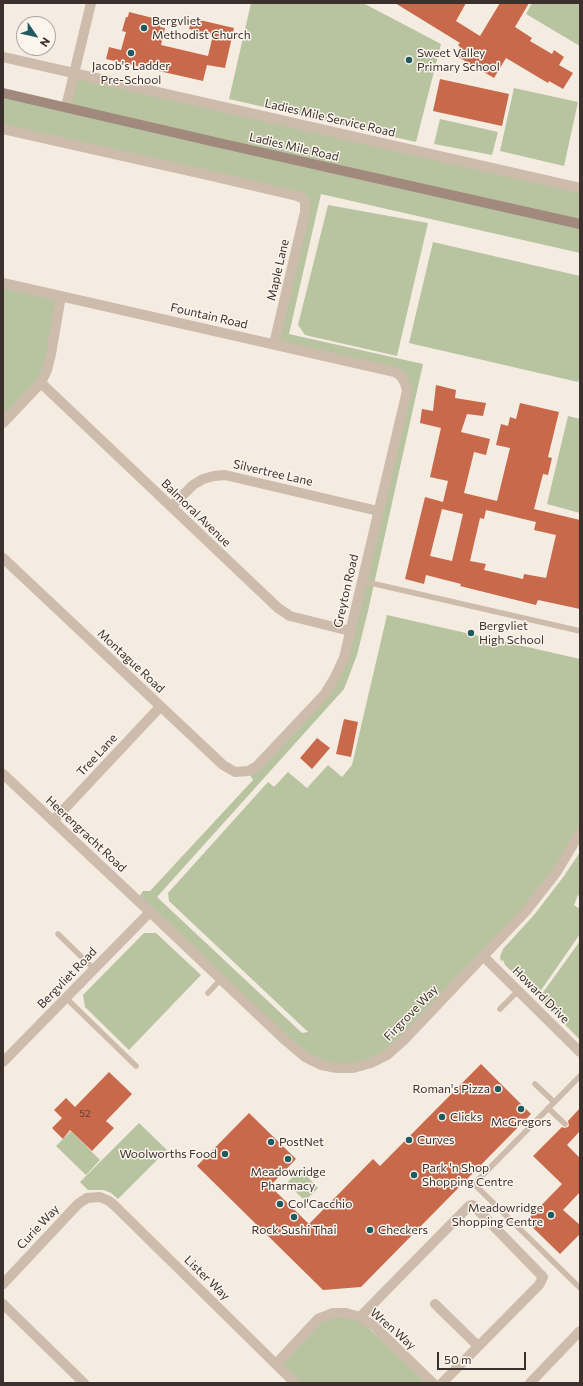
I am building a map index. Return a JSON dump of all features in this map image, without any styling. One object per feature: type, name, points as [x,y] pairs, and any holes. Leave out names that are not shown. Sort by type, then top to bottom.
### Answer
[{"type":"main road","name":"Ladies Mile Road","points":[[3,93],[580,224]]},
{"type":"street","points":[[66,107],[91,3]]},
{"type":"street","name":"Ladies Mile Service Road","points":[[3,57],[580,188]]},
{"type":"street","name":"Maple Lane","points":[[3,129],[290,194],[305,201],[305,212],[274,344]]},
{"type":"street","name":"Fountain Road","points":[[3,283],[395,372],[401,376],[405,383]]},
{"type":"street","points":[[3,423],[41,383],[47,370],[61,296]]},
{"type":"street","name":"Balmoral Avenue","points":[[41,383],[278,608],[290,616],[350,631]]},
{"type":"street","name":"Greyton Road","points":[[248,771],[257,766],[324,695],[344,658],[407,391],[405,383]]},
{"type":"street","name":"Silvertree Lane","points":[[171,507],[193,486],[203,479],[225,475],[378,511]]},
{"type":"street","name":"Montague Road","points":[[3,558],[223,765],[235,772],[248,771]]},
{"type":"street","name":"Tree Lane","points":[[53,821],[160,707]]},
{"type":"street","name":"Heerengracht Road","points":[[3,774],[150,912]]},
{"type":"street","name":"Firgrove Way","points":[[150,912],[285,1040],[305,1057],[330,1067],[353,1068],[379,1060],[394,1050],[484,957],[532,904],[556,873],[580,832]]},
{"type":"street","name":"Bergvliet Road","points":[[3,1062],[150,912]]},
{"type":"street","name":"Howard Drive","points":[[484,957],[580,1052]]},
{"type":"street","name":"Curie Way","points":[[3,1284],[78,1204],[88,1198],[96,1196]]},
{"type":"street","name":"Lister Way","points":[[96,1196],[109,1201],[114,1205],[295,1383]]},
{"type":"street","points":[[360,1317],[466,1209],[472,1205],[543,1277],[539,1285],[442,1383]]},
{"type":"street","points":[[3,1304],[84,1383]]},
{"type":"street","points":[[435,1304],[478,1346]]},
{"type":"street","name":"Wren Way","points":[[276,1364],[318,1319],[333,1313],[346,1313],[360,1317],[374,1326],[433,1383]]},
{"type":"street","points":[[530,1383],[580,1331]]},
{"type":"lane","points":[[362,581],[580,631]]},
{"type":"lane","points":[[58,934],[94,969]]},
{"type":"lane","points":[[208,993],[221,979]]},
{"type":"lane","points":[[500,1010],[518,991]]},
{"type":"lane","points":[[66,998],[136,1066]]},
{"type":"lane","points":[[580,1076],[476,1182],[475,1185],[580,1288]]},
{"type":"lane","points":[[535,1084],[554,1102]]},
{"type":"lane","points":[[548,1108],[564,1124]]},
{"type":"green space","points":[[251,3],[363,3],[441,44],[416,142],[229,99]]},
{"type":"green space","points":[[532,3],[580,3],[580,46],[526,14]]},
{"type":"green space","points":[[74,72],[580,188],[580,253],[321,194],[289,334],[423,364],[368,611],[357,655],[344,689],[157,897],[302,1033],[308,1032],[169,901],[168,893],[268,782],[274,787],[288,772],[307,788],[328,765],[342,777],[352,765],[387,615],[580,659],[580,833],[556,873],[403,1041],[363,1066],[313,1061],[137,900],[143,891],[150,891],[253,780],[248,771],[335,677],[407,391],[401,376],[274,344],[305,201],[3,129],[3,93],[66,107]]},
{"type":"green space","points":[[514,88],[578,102],[564,166],[500,151]]},
{"type":"green space","points":[[440,119],[498,132],[492,155],[434,144]]},
{"type":"green space","points":[[328,205],[428,223],[397,356],[305,335],[298,325]]},
{"type":"green space","points":[[433,242],[580,276],[580,374],[578,382],[409,343]]},
{"type":"green space","points":[[3,283],[61,296],[47,370],[3,423]]},
{"type":"green space","points":[[568,416],[580,419],[580,513],[547,504]]},
{"type":"green space","points":[[580,852],[580,896],[578,895],[574,905],[580,909],[580,934],[537,996],[505,965],[503,960],[501,961],[500,957],[503,949],[534,915],[564,876]]},
{"type":"green space","points":[[144,933],[156,933],[201,975],[129,1050],[85,1007],[83,995]]},
{"type":"green space","points":[[580,941],[580,1040],[539,998]]},
{"type":"green space","points":[[139,1123],[167,1150],[118,1199],[111,1193],[104,1190],[88,1190],[80,1182]]},
{"type":"green space","points":[[71,1131],[100,1160],[86,1175],[56,1146]]},
{"type":"green space","points":[[300,1169],[318,1188],[305,1201],[287,1183]]},
{"type":"green space","points":[[353,1315],[433,1383],[295,1383],[276,1364],[318,1319]]},
{"type":"building","points":[[395,3],[466,3],[456,21],[480,36],[500,3],[529,3],[515,27],[532,38],[530,41],[552,54],[554,50],[564,57],[559,65],[573,73],[563,89],[549,81],[548,83],[506,58],[494,78],[455,55],[460,47],[458,45],[460,43]]},
{"type":"building","points":[[129,12],[161,20],[160,27],[165,28],[161,45],[208,56],[213,35],[189,29],[191,18],[234,28],[225,68],[207,65],[203,81],[106,59],[109,47],[121,50],[126,32],[122,31]]},
{"type":"building","points":[[440,79],[509,94],[502,126],[433,111]]},
{"type":"building","points":[[436,385],[456,390],[455,398],[486,403],[483,416],[467,414],[461,432],[490,439],[486,455],[474,452],[464,493],[497,501],[510,448],[496,445],[501,424],[508,426],[510,417],[516,419],[520,403],[559,412],[548,457],[552,458],[548,475],[543,474],[534,509],[580,520],[580,609],[538,600],[536,605],[460,586],[461,584],[426,575],[424,584],[405,579],[425,497],[443,502],[448,481],[430,477],[441,428],[420,423],[422,409],[433,411]],"holes":[[[442,509],[463,514],[452,561],[430,556]],[[486,510],[536,522],[534,530],[556,535],[546,578],[524,574],[523,579],[484,570],[486,564],[470,561],[480,518],[484,519]]]},
{"type":"building","points":[[344,719],[358,722],[351,757],[336,754]]},
{"type":"building","points":[[317,738],[330,748],[312,769],[300,758]]},
{"type":"building","name":"Park 'n Shop Shopping Centre","points":[[481,1064],[531,1114],[361,1287],[323,1290],[197,1166],[249,1113],[296,1159],[270,1186],[309,1224],[373,1159],[380,1166]]},
{"type":"building","points":[[109,1072],[132,1094],[106,1121],[114,1128],[92,1151],[70,1130],[63,1139],[52,1128],[62,1118],[54,1110],[66,1098],[75,1107]]},
{"type":"building","points":[[580,1108],[580,1131],[567,1145],[580,1158],[580,1192],[563,1210],[580,1225],[580,1234],[560,1254],[526,1221],[562,1184],[533,1156],[562,1127],[568,1127],[568,1121]]},
{"type":"place","name":"Bergvliet Methodist Church","points":[[144,28]]},
{"type":"place","name":"Jacob's Ladder Pre-School","points":[[131,53]]},
{"type":"place","name":"Sweet Valley Primary School","points":[[409,60]]},
{"type":"place","name":"Bergvliet High School","points":[[471,633]]},
{"type":"place","name":"Roman's Pizza","points":[[498,1089]]},
{"type":"place","name":"McGregors","points":[[521,1109]]},
{"type":"place","name":"Clicks","points":[[442,1117]]},
{"type":"place","name":"Curves","points":[[409,1140]]},
{"type":"place","name":"PostNet","points":[[271,1142]]},
{"type":"place","name":"Woolworths Food","points":[[225,1154]]},
{"type":"place","name":"Meadowridge Pharmacy","points":[[288,1159]]},
{"type":"place","name":"Park 'n Shop Shopping Centre","points":[[414,1175]]},
{"type":"place","name":"Col'Cacchio","points":[[280,1204]]},
{"type":"place","name":"Meadowridge Shopping Centre","points":[[551,1215]]},
{"type":"place","name":"Rock Sushi Thai","points":[[294,1217]]},
{"type":"place","name":"Checkers","points":[[370,1230]]}]
